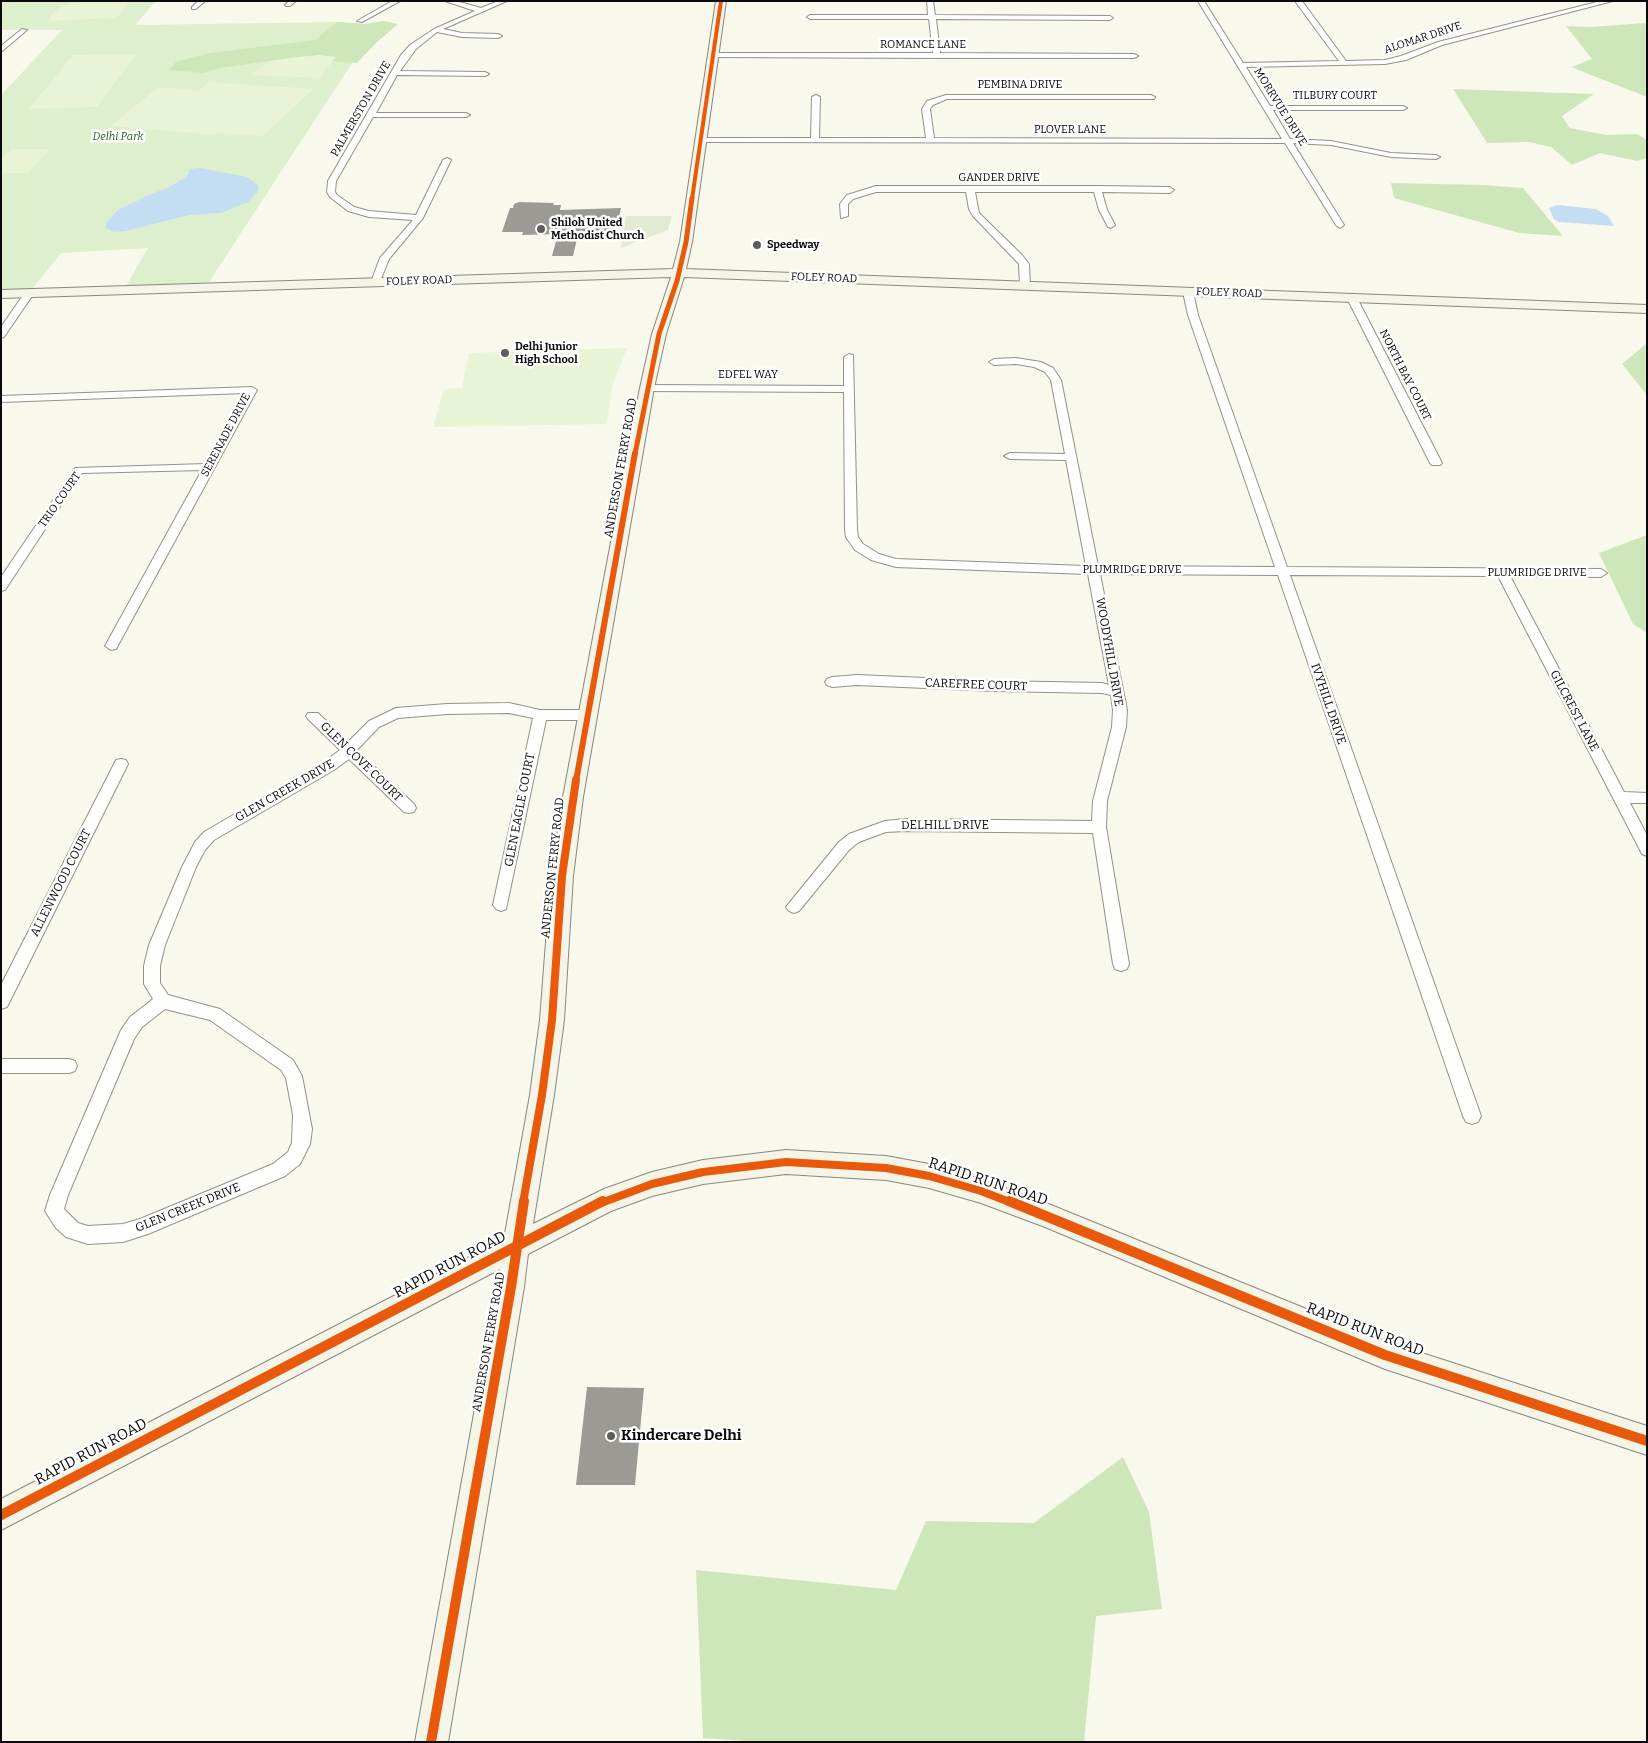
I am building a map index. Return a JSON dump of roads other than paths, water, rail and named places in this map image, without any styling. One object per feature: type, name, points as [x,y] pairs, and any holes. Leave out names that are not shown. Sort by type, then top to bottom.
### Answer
[{"type":"street","points":[[194,8],[202,1]]},
{"type":"street","points":[[360,20],[397,1]]},
{"type":"street","points":[[448,1],[482,11]]},
{"type":"street","name":"PALMERSTON DRIVE","points":[[419,218],[360,212],[343,205],[331,192],[332,181],[394,73],[413,46],[436,30],[504,1]]},
{"type":"street","name":"ANDERSON FERRY ROAD","points":[[431,1742],[511,1287],[543,1085],[552,1020],[562,876],[573,797],[647,388],[659,334],[679,273],[691,214],[722,1]]},
{"type":"street","points":[[930,1],[937,56]]},
{"type":"street","name":"MORRVUE DRIVE","points":[[1201,1],[1340,225]]},
{"type":"street","points":[[1298,1],[1345,64]]},
{"type":"street","name":"ALOMAR DRIVE","points":[[1240,65],[1345,64],[1394,61],[1440,43],[1610,1]]},
{"type":"street","points":[[810,17],[1110,18]]},
{"type":"street","points":[[1,50],[24,30]]},
{"type":"street","points":[[436,30],[462,36],[498,36]]},
{"type":"street","name":"ROMANCE LANE","points":[[713,55],[1134,56]]},
{"type":"street","points":[[394,73],[485,74]]},
{"type":"street","name":"PEMBINA DRIVE","points":[[930,141],[926,109],[934,101],[946,97],[1151,96]]},
{"type":"street","points":[[815,140],[816,97]]},
{"type":"street","name":"TILBURY COURT","points":[[1267,108],[1403,108]]},
{"type":"street","points":[[370,115],[466,115]]},
{"type":"street","name":"PLOVER LANE","points":[[702,140],[1287,141],[1319,142],[1391,155],[1436,157]]},
{"type":"street","points":[[376,282],[384,258],[419,218],[446,160]]},
{"type":"street","points":[[970,189],[973,209],[976,214],[1020,257],[1024,264],[1025,286]]},
{"type":"street","name":"GANDER DRIVE","points":[[844,216],[846,200],[855,194],[868,190],[1170,190]]},
{"type":"street","points":[[1097,190],[1103,210],[1111,225]]},
{"type":"street","name":"FOLEY ROAD","points":[[1,294],[679,273],[1647,309]]},
{"type":"street","name":"IVYHILL DRIVE","points":[[1188,292],[1193,315],[1472,1116]]},
{"type":"street","points":[[1,335],[29,293]]},
{"type":"street","name":"NORTH BAY COURT","points":[[1352,298],[1436,463]]},
{"type":"street","name":"PLUMRIDGE DRIVE","points":[[849,357],[852,537],[859,547],[885,561],[896,563],[1094,570],[1601,573]]},
{"type":"street","name":"WOODYHILL DRIVE","points":[[994,362],[1028,362],[1045,368],[1054,375],[1094,570],[1120,710],[1119,728],[1100,800],[1099,827],[1121,964]]},
{"type":"street","name":"EDFEL WAY","points":[[647,388],[849,389]]},
{"type":"street","name":"SERENADE DRIVE","points":[[1,399],[252,390],[111,646]]},
{"type":"street","points":[[1010,456],[1071,457]]},
{"type":"street","name":"TRIO COURT","points":[[1,587],[79,470],[209,467]]},
{"type":"street","name":"GILCREST LANE","points":[[1502,572],[1647,850]]},
{"type":"street","name":"CAREFREE COURT","points":[[832,682],[857,680],[994,686],[1102,688],[1118,693]]},
{"type":"street","name":"GLEN CREEK DRIVE","points":[[162,1001],[136,1022],[127,1035],[59,1195],[54,1211],[62,1222],[73,1231],[88,1235],[123,1233],[141,1228],[279,1170],[294,1158],[301,1144],[304,1129],[298,1088],[294,1076],[287,1065],[214,1014],[162,1001],[152,984],[152,966],[156,945],[200,846],[209,836],[233,820],[330,766],[349,750],[374,724],[396,713],[447,709],[510,708],[540,715],[588,715]]},
{"type":"street","name":"GLEN EAGLE COURT","points":[[501,905],[540,715]]},
{"type":"street","name":"GLEN COVE COURT","points":[[313,716],[410,808]]},
{"type":"street","name":"ALLENWOOD COURT","points":[[1,1002],[120,764]]},
{"type":"street","points":[[1619,797],[1647,798]]},
{"type":"street","name":"DELHILL DRIVE","points":[[794,907],[844,846],[872,830],[905,824],[1099,827]]},
{"type":"street","points":[[1,1066],[69,1066]]},
{"type":"street","name":"RAPID RUN ROAD","points":[[1,1515],[604,1200],[652,1184],[703,1172],[786,1162],[886,1168],[929,1176],[1025,1206],[1146,1258],[1385,1355],[1647,1441]]},
{"type":"water","points":[[200,168],[247,177],[259,186],[257,193],[248,202],[221,213],[189,215],[126,231],[114,232],[106,228],[106,223],[118,210],[170,187],[187,176],[190,169]]},
{"type":"water","points":[[1558,205],[1596,209],[1608,216],[1614,226],[1559,222],[1554,219],[1549,208]]},
{"type":"place","name":"Shiloh United Methodist Church","points":[[541,229]]},
{"type":"place","name":"Speedway","points":[[757,245]]},
{"type":"place","name":"Delhi Junior High School","points":[[505,353]]},
{"type":"place","name":"Kindercare Delhi","points":[[611,1436]]},
{"type":"park label","name":"Delhi Park","points":[[118,137]]}]
